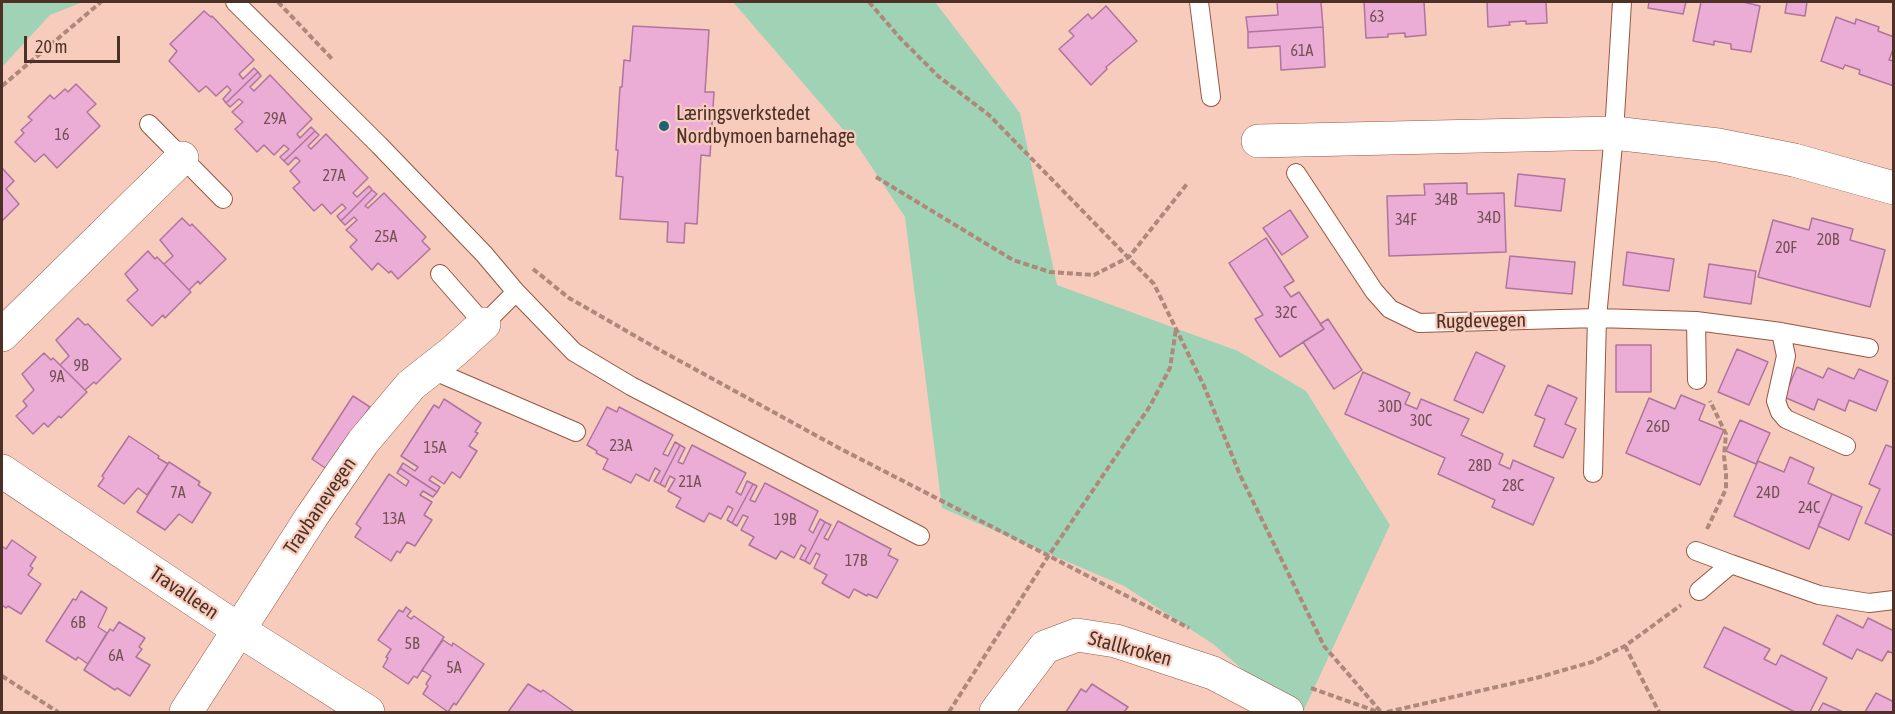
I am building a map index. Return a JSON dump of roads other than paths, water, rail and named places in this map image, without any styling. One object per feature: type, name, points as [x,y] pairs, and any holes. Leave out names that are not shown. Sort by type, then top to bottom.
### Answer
[{"type":"street","points":[[1258,141],[1614,133],[1729,147],[1794,160],[1893,188]]},
{"type":"street","points":[[2,335],[182,158]]},
{"type":"street","name":"Travbanevegen","points":[[186,712],[312,516],[363,442],[411,385],[484,324]]},
{"type":"street","name":"Travalleen","points":[[2,471],[239,630],[368,712]]},
{"type":"street","name":"Stallkroken","points":[[996,712],[1045,647],[1077,635],[1116,641],[1213,673],[1287,712]]},
{"type":"lane","points":[[236,2],[380,145],[574,352],[631,386],[920,536]]},
{"type":"lane","points":[[1199,2],[1211,97]]},
{"type":"lane","points":[[1593,473],[1597,318],[1614,133],[1622,2]]},
{"type":"lane","points":[[149,124],[223,199]]},
{"type":"lane","name":"Rugdevegen","points":[[1296,173],[1374,291],[1390,309],[1419,323],[1597,318],[1696,321],[1781,332],[1869,348]]},
{"type":"lane","points":[[440,274],[484,324],[516,292]]},
{"type":"lane","points":[[1696,321],[1697,380]]},
{"type":"lane","points":[[1781,332],[1786,357],[1776,401],[1780,412],[1786,419],[1846,446]]},
{"type":"lane","points":[[430,369],[576,432]]},
{"type":"lane","points":[[1696,551],[1819,596],[1869,603],[1893,600]]},
{"type":"lane","points":[[1699,591],[1731,564]]},
{"type":"place","name":"Læringsverkstedet Nordbymoen barnehage","points":[[664,126]]}]
